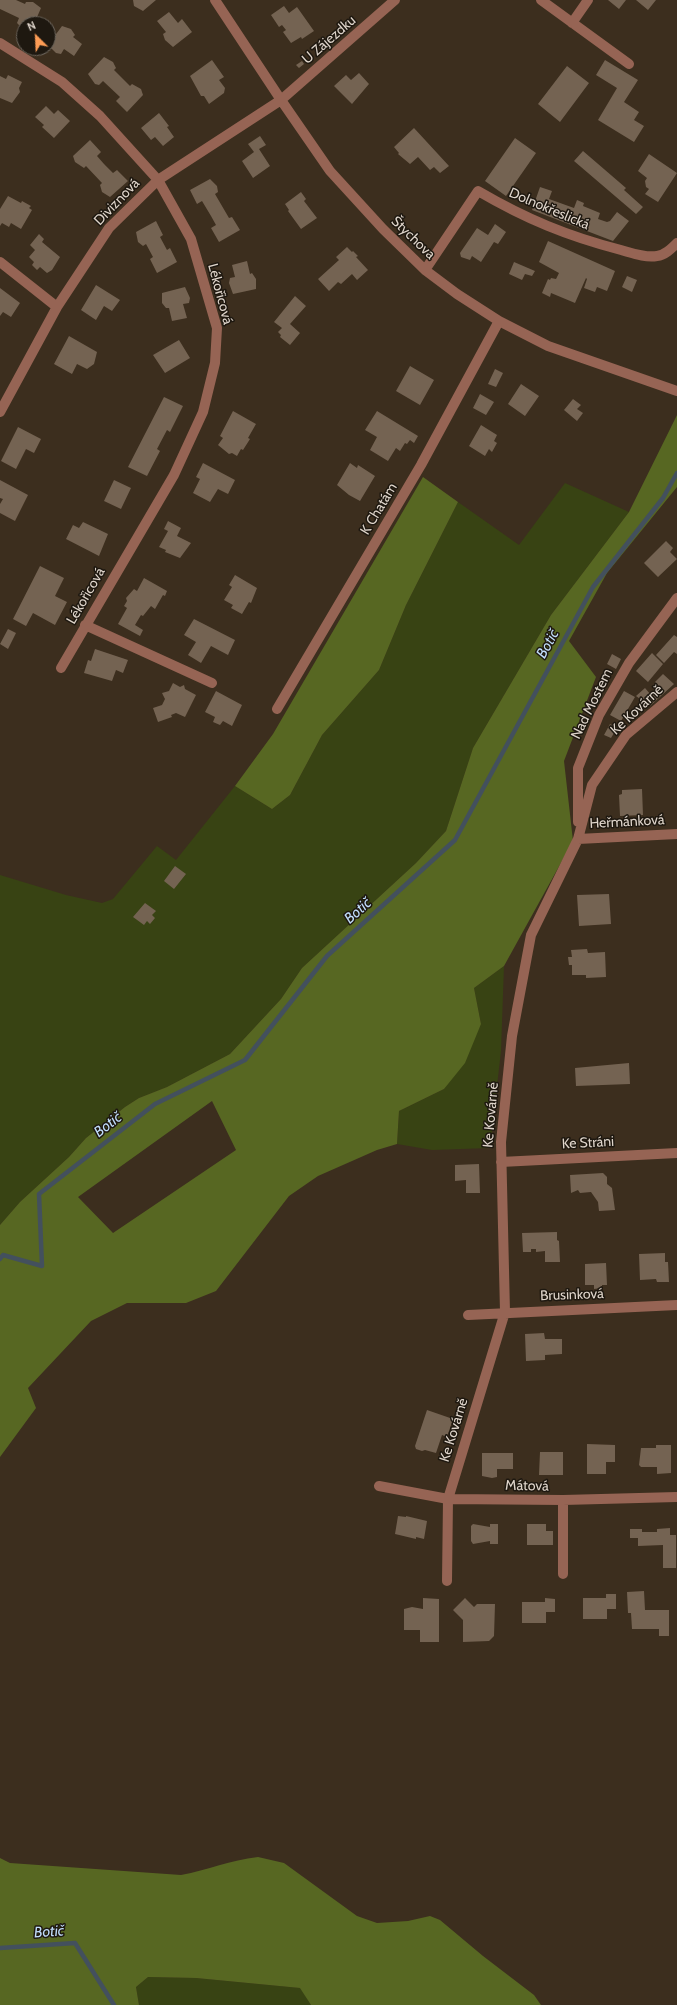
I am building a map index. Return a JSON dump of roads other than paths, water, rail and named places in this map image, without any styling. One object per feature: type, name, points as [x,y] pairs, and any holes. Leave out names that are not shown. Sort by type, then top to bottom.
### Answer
[{"type":"street","name":"Štychova","points":[[215,0],[330,171],[383,230],[426,270],[457,294],[499,321],[548,346],[677,390]]},
{"type":"street","name":"U Zájezdku","points":[[281,100],[395,0]]},
{"type":"street","points":[[540,0],[629,64]]},
{"type":"street","points":[[572,23],[588,0]]},
{"type":"street","name":"Lékořicová","points":[[0,43],[62,82],[100,116],[158,180],[191,239],[217,328],[215,363],[203,412],[174,475],[61,668]]},
{"type":"street","name":"Diviznová","points":[[0,412],[57,307],[109,228],[158,180],[281,100]]},
{"type":"street","name":"Dolnokřeslická","points":[[426,270],[478,191],[516,213],[587,242],[643,256],[655,257],[664,254],[677,244]]},
{"type":"street","points":[[0,262],[57,307]]},
{"type":"street","name":"K Chatám","points":[[277,708],[421,465],[499,321]]},
{"type":"street","name":"Nad Mostem","points":[[578,839],[578,768],[600,715],[629,663],[677,598]]},
{"type":"street","points":[[85,625],[212,683]]},
{"type":"street","name":"Ke Kovárně","points":[[447,1581],[448,1498],[505,1312],[501,1162],[512,1036],[531,936],[578,839],[592,785],[626,735],[677,692]]},
{"type":"street","name":"Heřmánková","points":[[578,839],[677,834]]},
{"type":"street","name":"Ke Stráni","points":[[501,1162],[677,1153]]},
{"type":"street","name":"Brusinková","points":[[468,1314],[677,1305]]},
{"type":"street","name":"Mátová","points":[[379,1486],[448,1498],[563,1500],[677,1496]]},
{"type":"street","points":[[563,1500],[564,1574]]},
{"type":"waterway","name":"Botič","points":[[0,1259],[3,1255],[42,1266],[39,1194],[155,1104],[245,1060],[327,956],[455,840],[593,587],[663,498],[677,473]]},
{"type":"waterway","name":"Botič","points":[[0,1948],[75,1943],[114,2005]]}]
